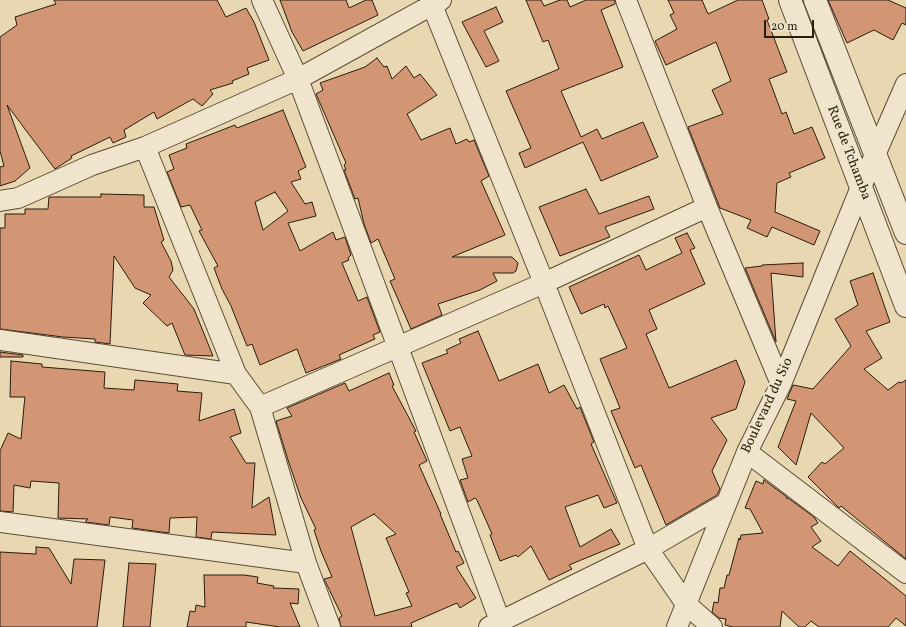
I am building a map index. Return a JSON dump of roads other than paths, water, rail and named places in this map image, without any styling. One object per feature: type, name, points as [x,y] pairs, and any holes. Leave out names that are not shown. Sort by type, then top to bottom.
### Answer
[{"type":"street","points":[[262,0],[298,79],[397,347],[494,624],[648,550],[725,504]]},
{"type":"street","points":[[626,0],[707,207],[780,384]]},
{"type":"street","name":"Rue de Tchamba","points":[[790,0],[906,306]]},
{"type":"street","name":"Rue de Tchamba","points":[[815,0],[906,233]]},
{"type":"street","points":[[0,201],[18,198],[92,165],[145,147],[298,79],[434,1],[648,550],[686,604],[712,627]]},
{"type":"street","name":"Boulevard du Sio","points":[[677,627],[725,504],[747,452],[780,384],[906,84]]},
{"type":"street","points":[[145,147],[236,374],[260,407],[306,563],[330,627]]},
{"type":"street","points":[[888,186],[906,200]]},
{"type":"street","points":[[260,407],[544,283],[707,207]]},
{"type":"street","points":[[0,340],[236,374]]},
{"type":"street","points":[[747,452],[906,572]]},
{"type":"street","points":[[0,522],[306,563]]}]
